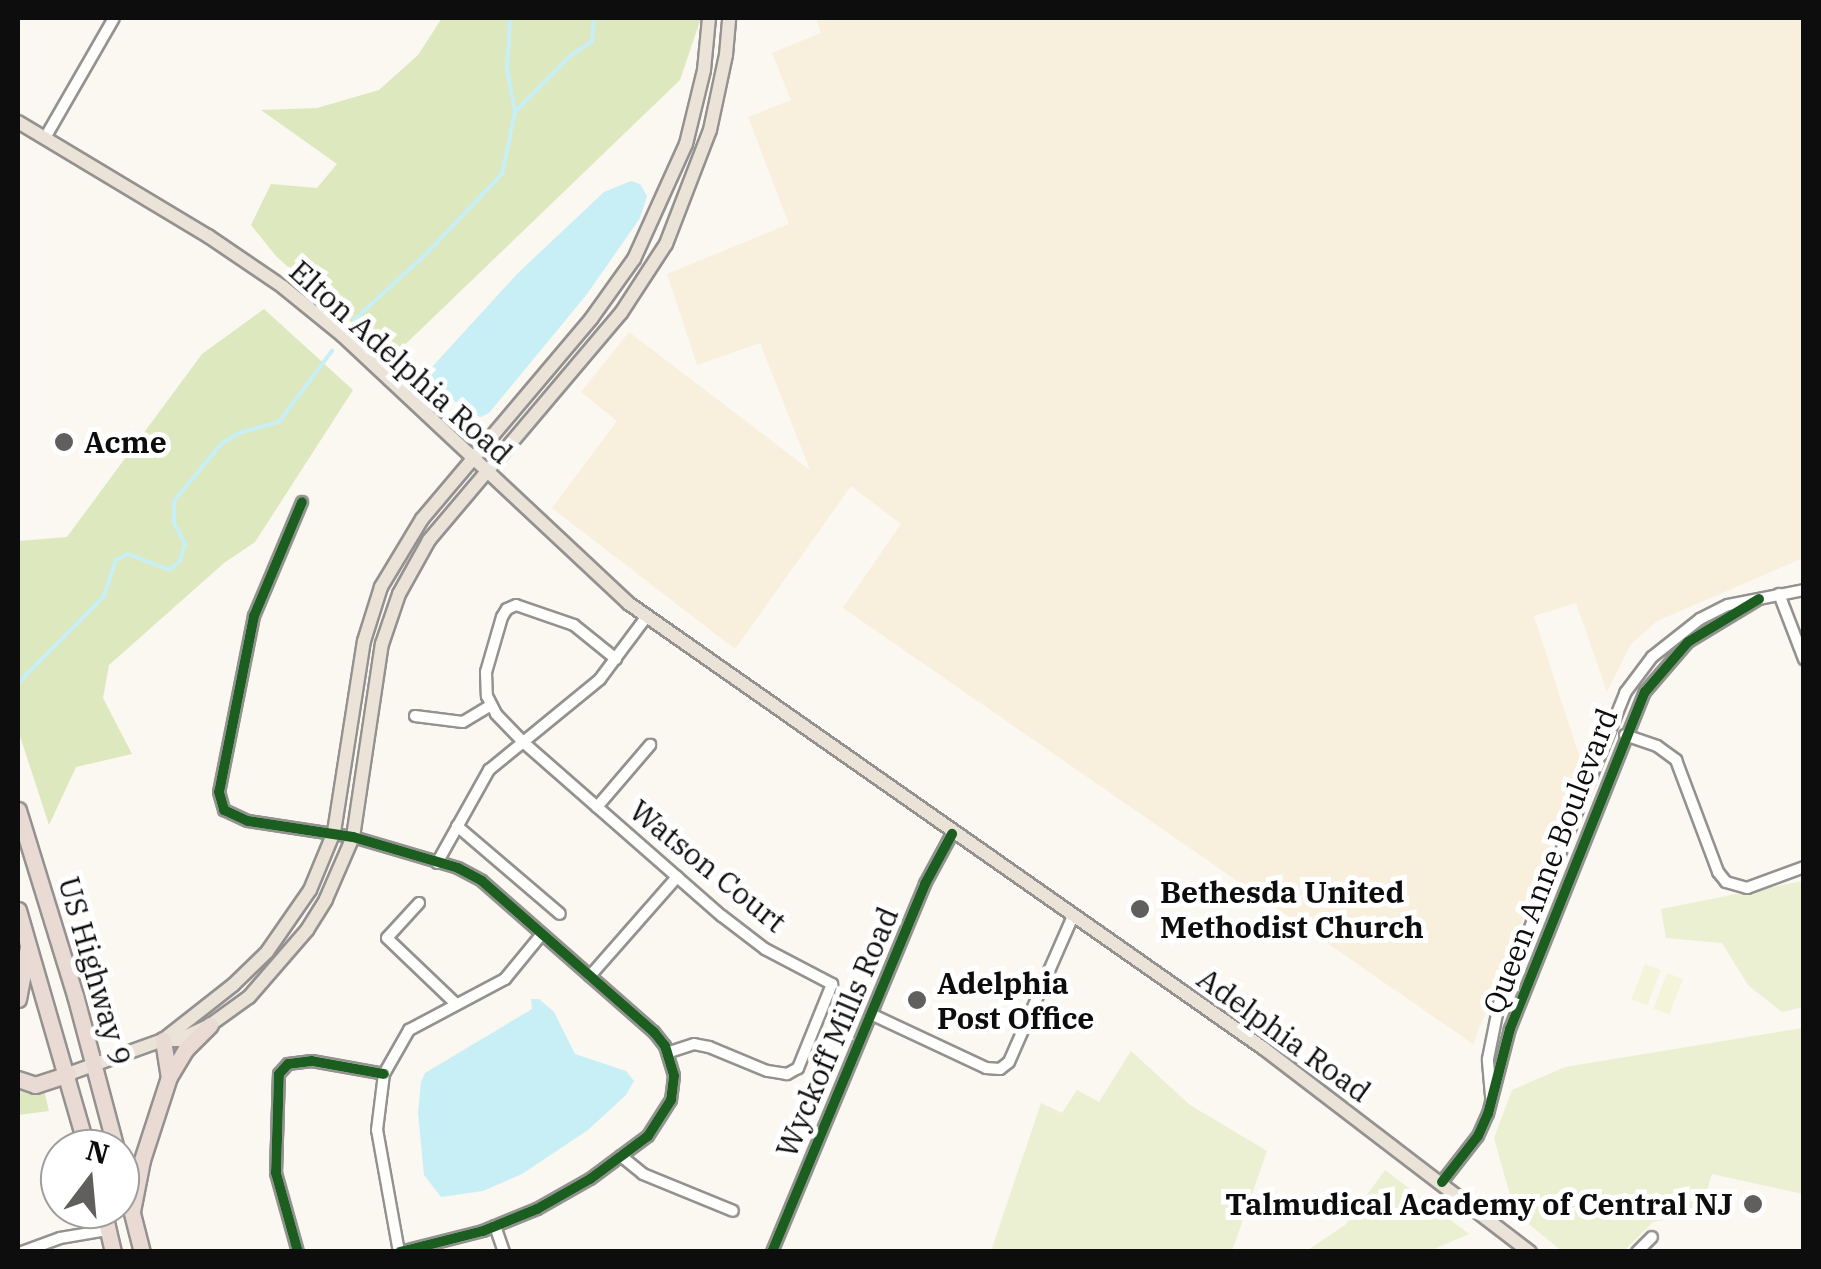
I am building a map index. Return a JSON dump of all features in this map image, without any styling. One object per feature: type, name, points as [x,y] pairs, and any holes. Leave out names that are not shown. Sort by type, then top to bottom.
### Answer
[{"type":"highway","name":"US Highway 9","points":[[18,810],[111,1129]]},
{"type":"highway","name":"US Highway 9","points":[[18,910],[82,1129]]},
{"type":"highway","points":[[18,999],[29,943]]},
{"type":"highway","points":[[140,1170],[169,1077],[186,1049],[210,1024]]},
{"type":"highway","points":[[163,1040],[169,1077]]},
{"type":"highway","points":[[18,1079],[35,1084],[68,1074]]},
{"type":"highway","points":[[108,1230],[113,1252]]},
{"type":"main road","points":[[68,1074],[163,1040],[233,986],[267,952],[310,890],[334,832],[364,641],[376,600],[422,520],[591,319],[641,247],[686,144],[704,70],[709,18]]},
{"type":"main road","points":[[163,1040],[178,1040],[210,1024],[248,997],[282,963],[326,899],[353,837],[382,644],[399,594],[429,540],[622,313],[666,244],[704,150],[723,74],[729,18]]},
{"type":"main road","name":"Elton Adelphia Road","points":[[18,122],[195,228],[283,287],[343,336],[628,603],[647,616]]},
{"type":"main road","name":"Adelphia Road","points":[[647,616],[1073,916],[1442,1182],[1530,1252]]},
{"type":"street","points":[[45,138],[114,18]]},
{"type":"street","points":[[302,502],[254,616],[219,792],[224,810],[248,820],[353,837],[482,881],[654,1032],[667,1053],[674,1076],[671,1100],[648,1136],[621,1156],[537,1209],[495,1226],[399,1252],[377,1130],[384,1074],[409,1030],[505,979],[542,934]]},
{"type":"street","name":"Queen Anne Boulevard","points":[[1492,1097],[1488,1059],[1499,1004],[1624,692],[1652,657],[1684,629],[1728,605],[1804,590]]},
{"type":"street","points":[[1779,594],[1804,660]]},
{"type":"street","name":"Queen Anne Boulevard","points":[[1442,1182],[1478,1136],[1510,1028],[1645,692],[1673,656],[1705,630],[1759,599]]},
{"type":"street","points":[[415,716],[464,722],[491,705],[486,672],[507,608],[516,605],[574,625],[616,659]]},
{"type":"street","points":[[437,863],[489,770],[600,678],[647,616]]},
{"type":"street","name":"Watson Court","points":[[491,705],[523,742],[677,877],[766,949],[832,984],[798,1068],[787,1074],[767,1071],[694,1044],[667,1053]]},
{"type":"street","points":[[1625,735],[1657,746],[1676,760],[1718,872],[1726,882],[1746,888],[1804,868]]},
{"type":"street","points":[[597,807],[650,746]]},
{"type":"street","points":[[457,826],[560,914]]},
{"type":"street","name":"Wyckoff Mills Road","points":[[772,1252],[925,884],[952,834]]},
{"type":"street","points":[[590,976],[677,877]]},
{"type":"street","points":[[418,903],[387,938],[456,1004]]},
{"type":"street","points":[[873,1014],[986,1068],[1000,1069],[1009,1062],[1073,916]]},
{"type":"street","points":[[298,1252],[276,1173],[278,1074],[288,1064],[312,1062],[384,1074]]},
{"type":"street","points":[[621,1156],[643,1174],[732,1211]]},
{"type":"street","points":[[495,1226],[504,1252]]},
{"type":"street","points":[[22,1252],[60,1238],[108,1230]]},
{"type":"street","points":[[1637,1252],[1652,1237]]},
{"type":"shaded area","points":[[816,18],[1803,18],[1803,558],[1657,621],[1631,644],[1607,692],[1576,603],[1534,616],[1583,768],[1473,1044],[843,608],[901,524],[851,486],[735,649],[552,508],[617,421],[581,392],[629,332],[810,470],[760,343],[697,365],[667,274],[789,224],[748,117],[791,100],[772,53],[821,33]]},
{"type":"green space","points":[[442,18],[701,18],[680,80],[390,359],[276,256],[251,225],[271,184],[317,188],[337,164],[261,110],[317,108],[379,90],[418,55]]},
{"type":"green space","points":[[264,309],[353,390],[255,542],[224,563],[109,665],[103,698],[132,754],[76,767],[49,825],[18,730],[18,541],[67,537],[202,354]]},
{"type":"green space","points":[[1803,881],[1803,1007],[1782,1012],[1748,985],[1722,943],[1666,938],[1661,909]]},
{"type":"green space","points":[[1645,964],[1661,970],[1647,1006],[1631,999]]},
{"type":"green space","points":[[1667,973],[1683,979],[1669,1015],[1653,1008]]},
{"type":"green space","points":[[1803,1028],[1803,1194],[1712,1174],[1700,1214],[1653,1222],[1624,1251],[1562,1251],[1515,1213],[1494,1138],[1512,1090],[1565,1067]]},
{"type":"green space","points":[[1131,1051],[1190,1105],[1267,1151],[1232,1251],[991,1251],[1041,1103],[1062,1113],[1077,1090],[1099,1102]]},
{"type":"green space","points":[[18,1085],[44,1090],[49,1111],[18,1115]]},
{"type":"green space","points":[[1385,1170],[1469,1234],[1429,1251],[1305,1252],[1345,1225]]},
{"type":"water","points":[[631,181],[640,184],[647,196],[640,218],[587,294],[489,413],[481,417],[469,413],[429,380],[431,368],[518,273],[604,192]]},
{"type":"water","points":[[531,999],[539,999],[554,1012],[575,1054],[626,1071],[634,1081],[626,1095],[588,1130],[522,1174],[483,1191],[441,1197],[424,1175],[418,1113],[425,1073],[532,1009]]},
{"type":"waterway","points":[[354,320],[425,255],[502,174],[515,112],[507,69],[510,18]]},
{"type":"waterway","points":[[515,112],[569,57],[592,41],[594,18]]},
{"type":"waterway","points":[[18,683],[104,596],[116,560],[128,554],[169,570],[180,561],[185,544],[174,522],[174,501],[222,443],[239,433],[279,422],[332,351]]},
{"type":"cycle path","points":[[302,502],[254,616],[219,792],[224,810],[248,821],[353,837],[458,868],[482,881],[654,1032],[665,1046],[674,1076],[671,1100],[648,1136],[590,1179],[537,1209],[483,1231],[400,1252]]},
{"type":"cycle path","points":[[1442,1182],[1478,1136],[1488,1114],[1510,1029],[1645,692],[1688,642],[1759,599]]},
{"type":"cycle path","points":[[772,1252],[925,884],[952,834]]},
{"type":"cycle path","points":[[298,1252],[276,1173],[279,1074],[288,1064],[312,1061],[384,1074]]},
{"type":"place","name":"Acme","points":[[64,442]]},
{"type":"place","name":"Bethesda United Methodist Church","points":[[1140,909]]},
{"type":"place","name":"Adelphia Post Office","points":[[917,1000]]},
{"type":"place","name":"Talmudical Academy of Central NJ","points":[[1753,1204]]}]
